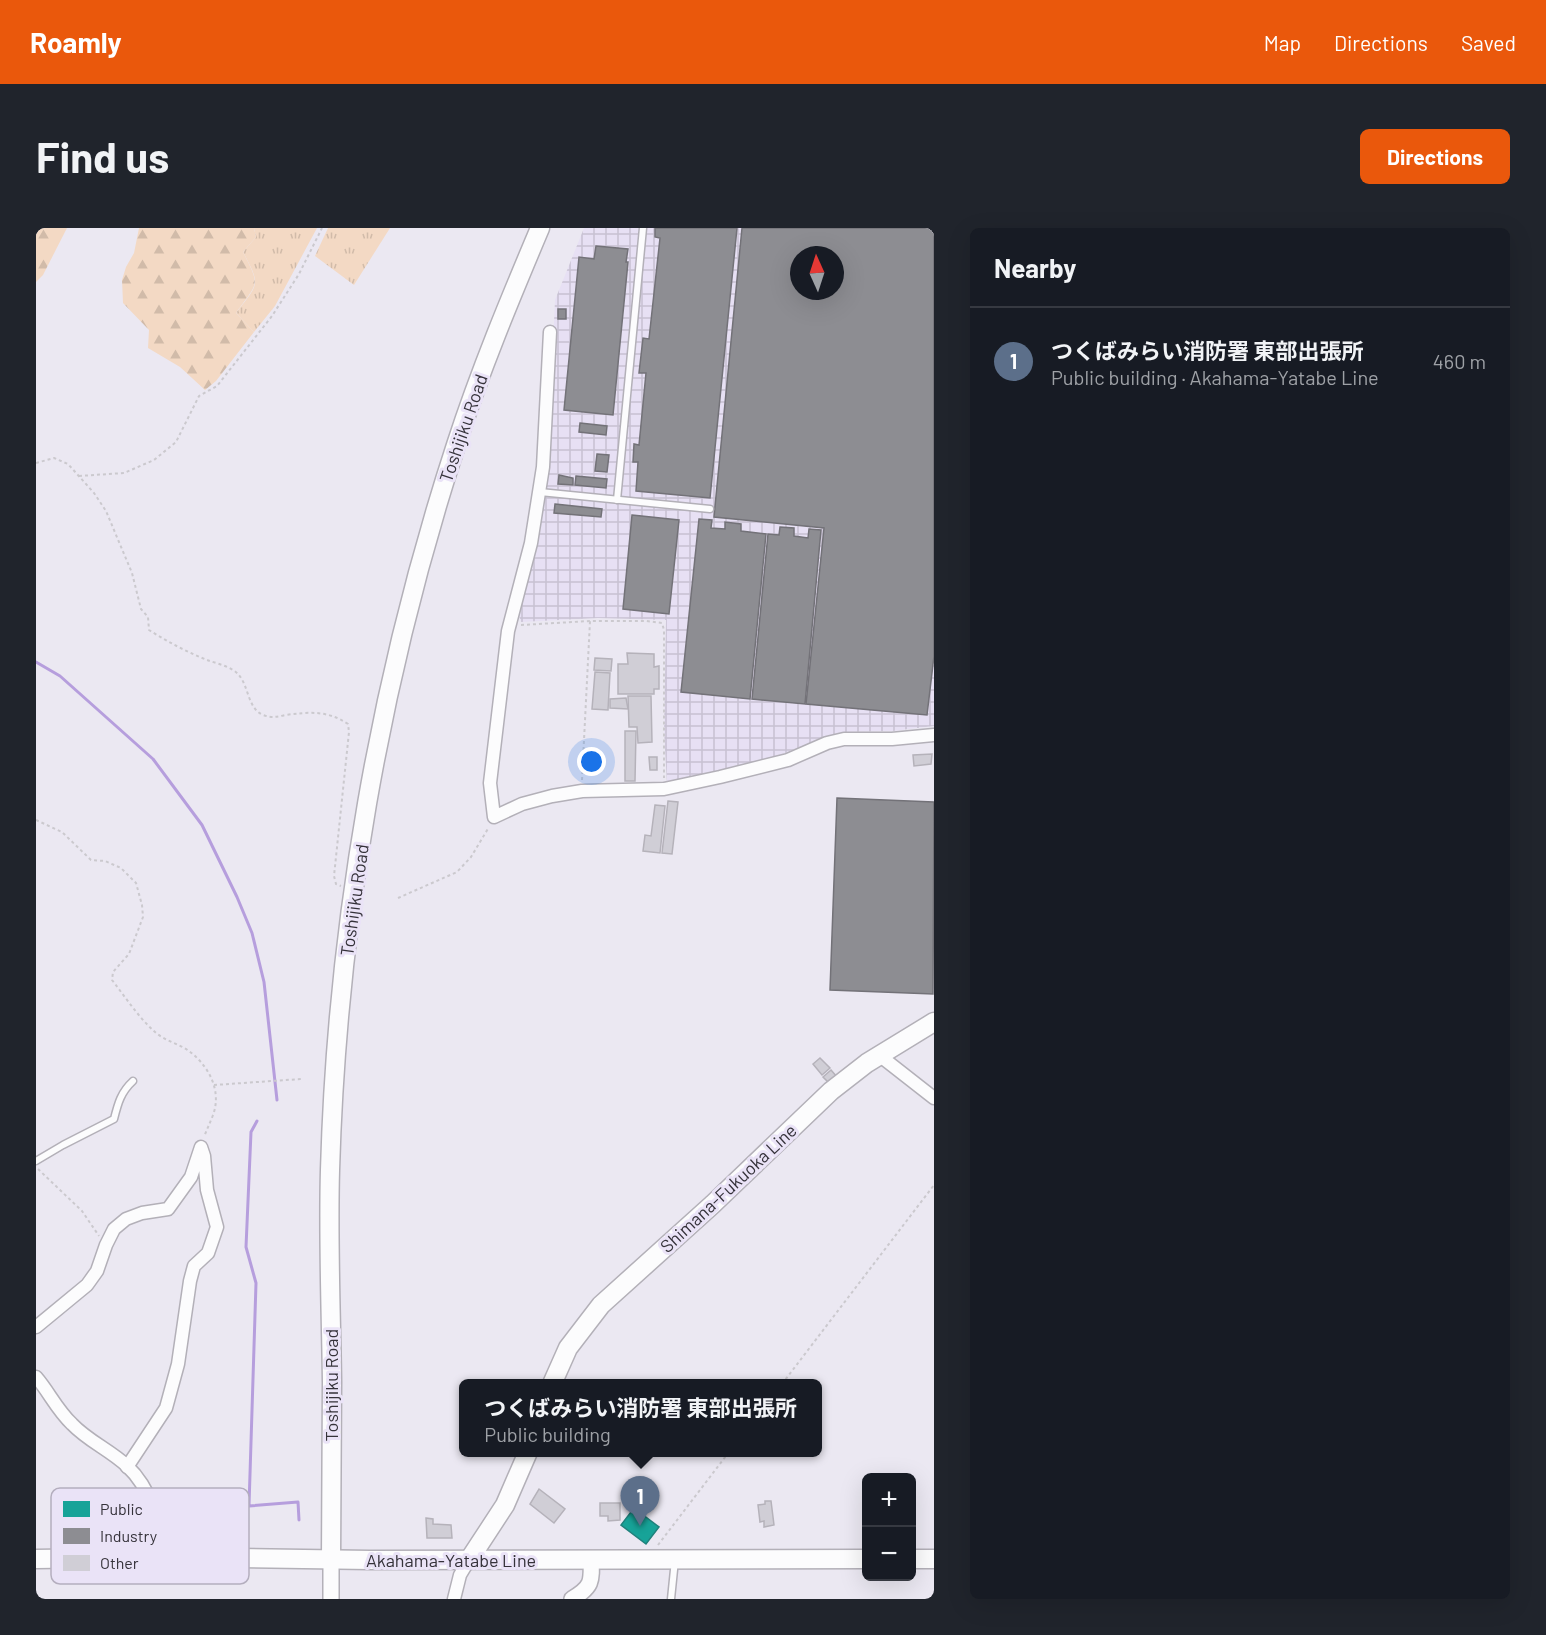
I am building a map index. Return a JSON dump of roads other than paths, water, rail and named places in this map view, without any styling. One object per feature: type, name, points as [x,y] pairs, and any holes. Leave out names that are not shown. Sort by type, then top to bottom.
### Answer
[{"type":"main road","name":"Toshijiku Road","points":[[331,1560],[330,1169],[341,999],[353,894],[373,770],[424,548],[457,442],[507,305],[540,228]]},
{"type":"main road","name":"Shimana-Fukuoka Line","points":[[554,1379],[568,1348],[601,1305],[728,1191],[831,1091],[879,1055],[934,1022]]},
{"type":"main road","points":[[470,1560],[505,1505],[526,1457]]},
{"type":"main road","name":"Akahama-Yatabe Line","points":[[249,1558],[862,1559]]},
{"type":"main road","name":"Akahama-Yatabe Line","points":[[36,1559],[51,1559]]},
{"type":"main road","points":[[916,1559],[934,1559]]},
{"type":"street","points":[[550,332],[543,467],[531,543],[509,626],[490,783],[494,817],[522,804],[582,791],[664,789],[764,767],[844,739],[892,739],[934,735]]},
{"type":"street","points":[[879,1055],[934,1098]]},
{"type":"street","points":[[36,1327],[87,1285],[97,1271],[105,1245],[114,1229],[126,1219],[142,1213],[168,1209],[191,1177],[201,1147],[207,1190],[217,1227],[208,1253],[194,1266],[178,1364],[166,1408],[127,1467]]},
{"type":"street","points":[[36,1377],[56,1407],[72,1425],[127,1467],[143,1488]]},
{"type":"street","points":[[572,1599],[583,1593],[590,1584],[591,1559]]},
{"type":"street","name":"Toshijiku Road","points":[[331,1560],[331,1599]]},
{"type":"street","points":[[454,1599],[460,1575],[470,1560]]},
{"type":"lane","points":[[616,500],[643,228]]},
{"type":"lane","points":[[540,492],[710,509]]},
{"type":"lane","points":[[36,1161],[114,1119],[118,1100],[133,1081]]},
{"type":"lane","points":[[671,1599],[675,1559]]},
{"type":"waterway","points":[[36,662],[60,676],[153,759],[202,825],[252,933],[264,982],[277,1100]]},
{"type":"waterway","points":[[257,1121],[251,1132],[246,1247],[256,1283],[249,1506],[298,1502],[299,1520]]},
{"type":"place","name":"つくばみらい消防署 東部出張所","points":[[640,1526]]}]
